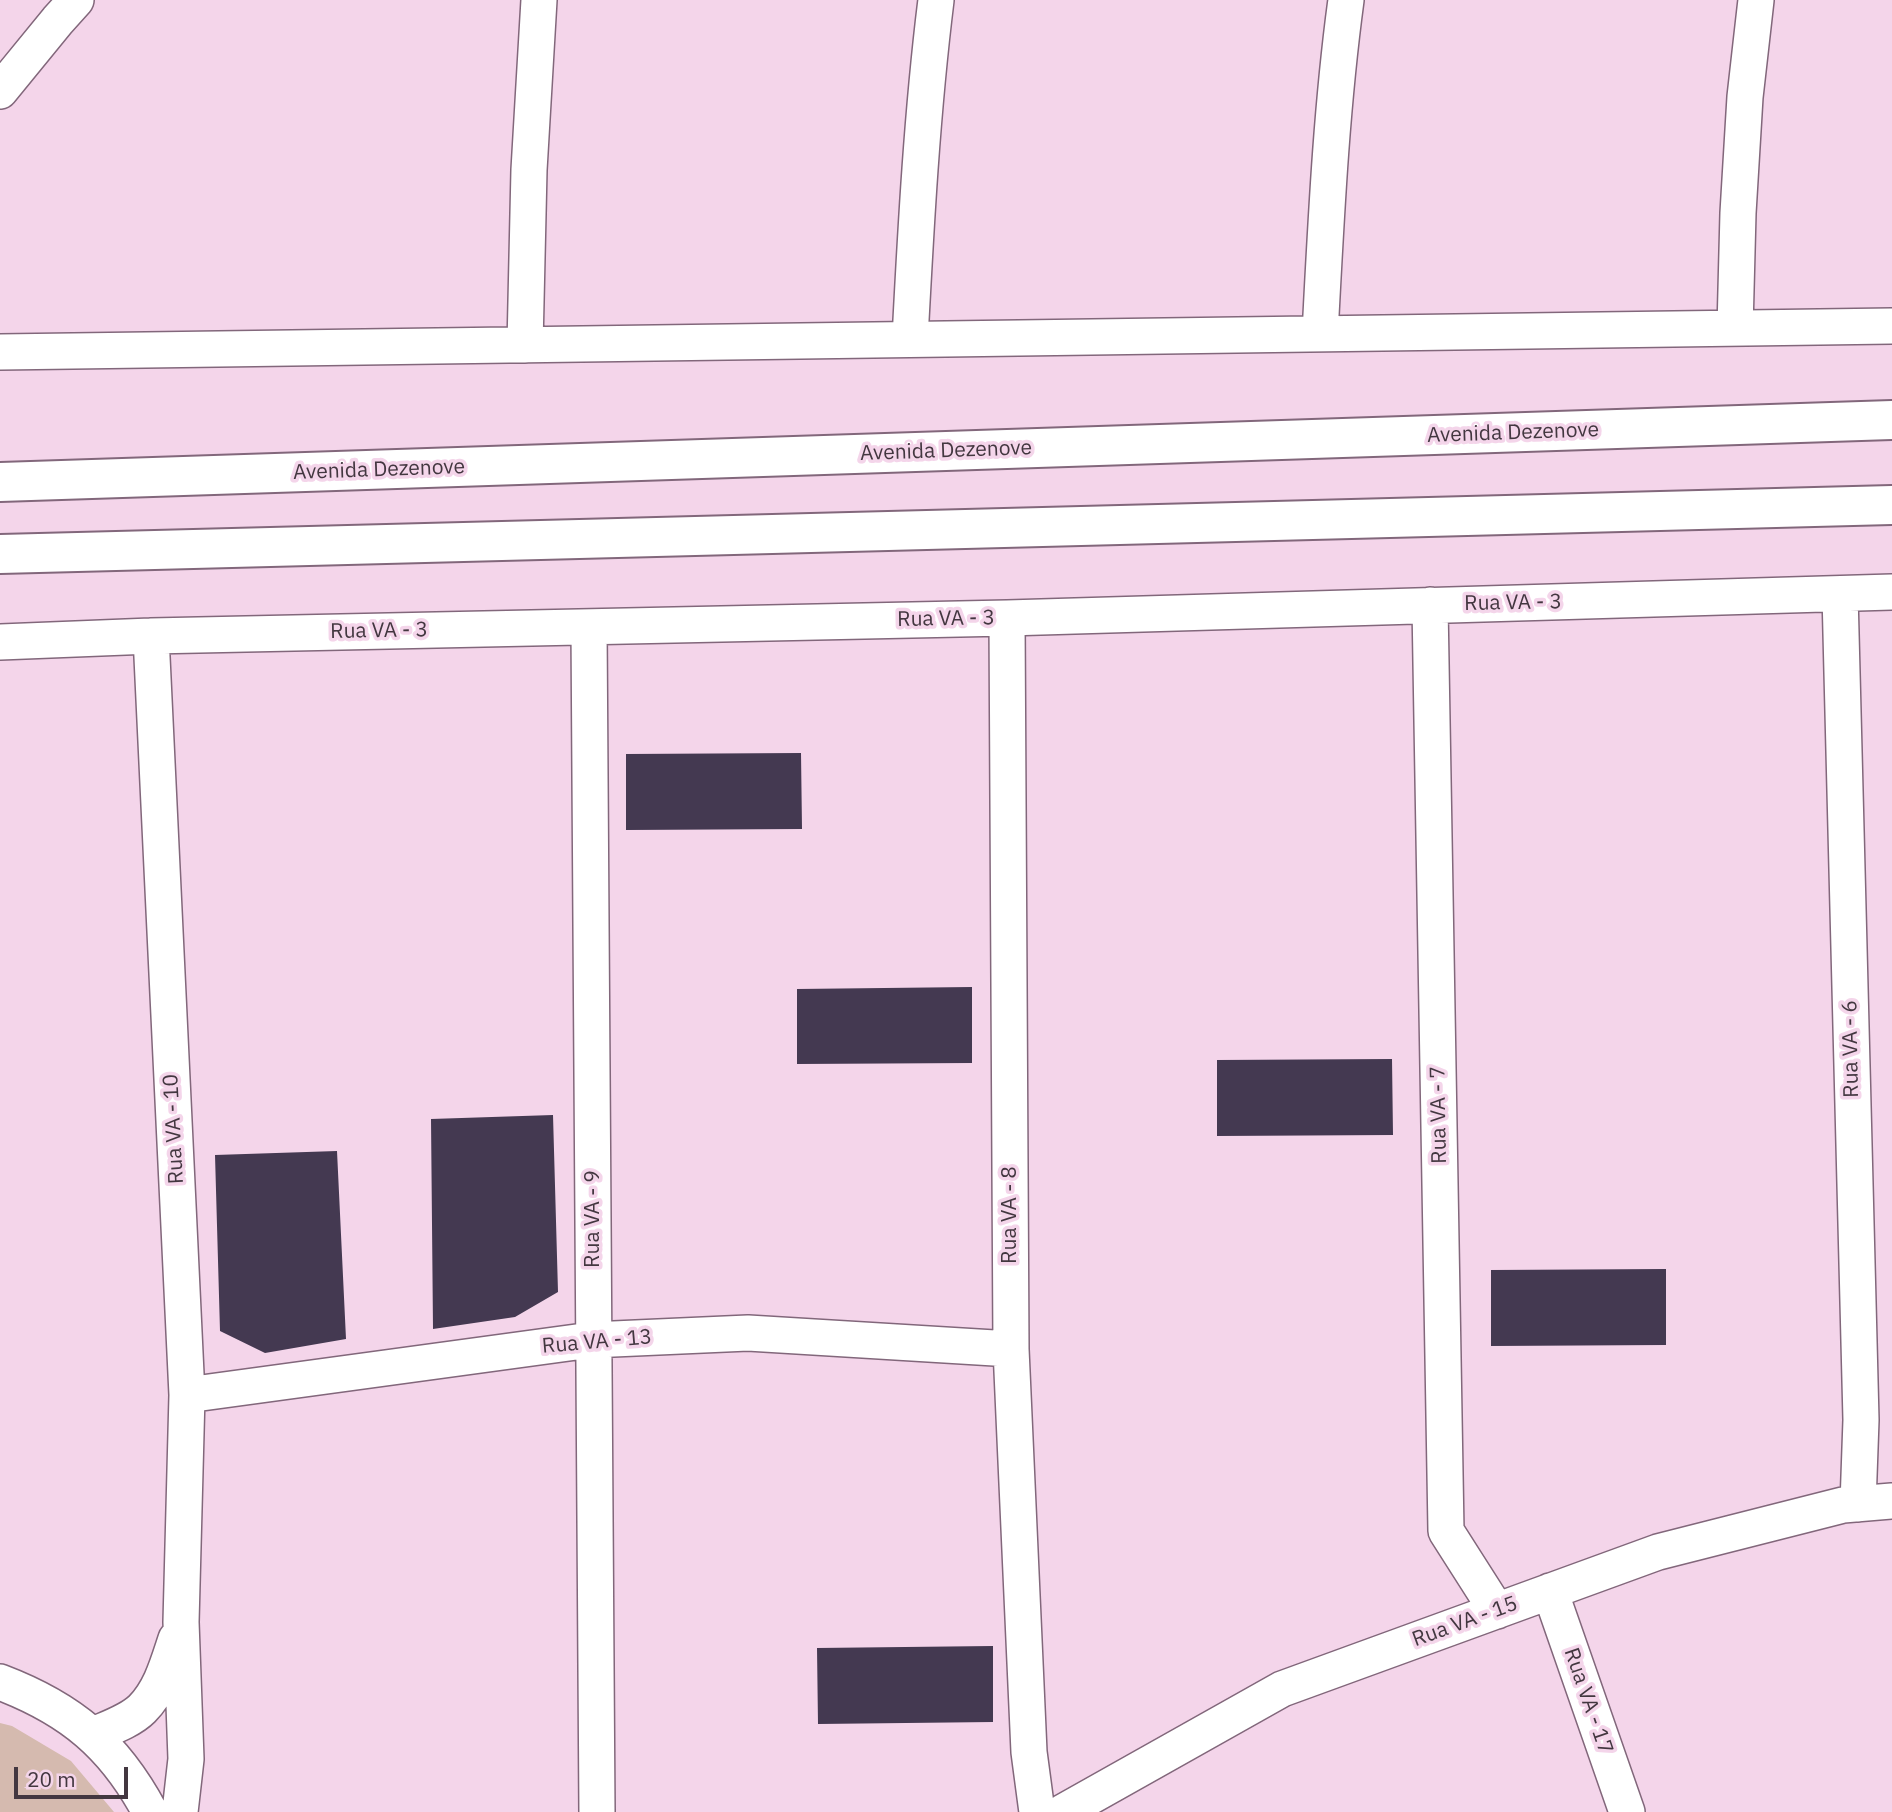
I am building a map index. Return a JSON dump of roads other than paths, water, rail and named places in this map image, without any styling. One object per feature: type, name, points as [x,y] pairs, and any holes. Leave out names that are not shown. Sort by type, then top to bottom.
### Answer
[{"type":"street","points":[[0,91],[76,0]]},
{"type":"street","points":[[525,345],[529,170],[539,0]]},
{"type":"street","points":[[910,339],[918,197],[936,0]]},
{"type":"street","points":[[1321,334],[1327,195],[1338,58],[1346,0]]},
{"type":"street","points":[[1735,328],[1745,97],[1756,0]]},
{"type":"street","points":[[0,352],[1892,326]]},
{"type":"street","name":"Avenida Dezenove","points":[[0,482],[1892,421]]},
{"type":"street","points":[[0,554],[1892,505]]},
{"type":"street","name":"Rua VA - 3","points":[[0,642],[151,636],[1007,618],[1892,592]]},
{"type":"street","name":"Rua VA - 6","points":[[1839,594],[1861,1420],[1858,1504]]},
{"type":"street","name":"Rua VA - 7","points":[[1430,605],[1446,1531],[1497,1611]]},
{"type":"street","name":"Rua VA - 8","points":[[1007,618],[1011,1349],[1029,1752],[1037,1812]]},
{"type":"street","name":"Rua VA - 9","points":[[589,627],[597,1812]]},
{"type":"street","name":"Rua VA - 10","points":[[151,636],[187,1395],[181,1622],[186,1759],[180,1812]]},
{"type":"street","name":"Rua VA - 13","points":[[187,1395],[594,1340],[748,1333],[1011,1349]]},
{"type":"street","name":"Rua VA - 15","points":[[1063,1812],[1282,1689],[1658,1552],[1843,1505],[1892,1501]]},
{"type":"street","name":"Rua VA - 17","points":[[1550,1591],[1626,1812]]},
{"type":"street","name":"Rua VA - 10","points":[[93,1735],[142,1709],[162,1679],[181,1622]]},
{"type":"street","points":[[0,1682],[30,1693],[63,1712],[93,1735],[117,1760],[150,1812]]}]
